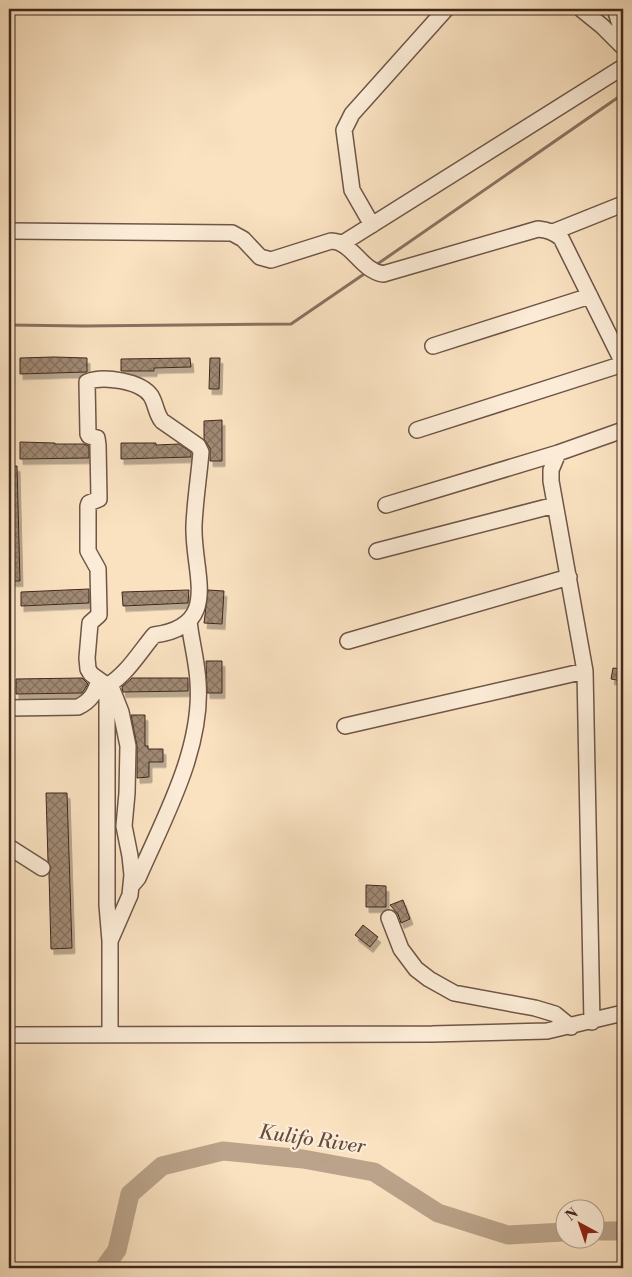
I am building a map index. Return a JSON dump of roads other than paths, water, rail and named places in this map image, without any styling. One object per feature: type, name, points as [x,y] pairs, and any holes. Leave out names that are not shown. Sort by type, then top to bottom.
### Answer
[{"type":"street","points":[[372,224],[352,190],[344,130],[346,123],[446,9]]},
{"type":"street","points":[[580,9],[602,26],[623,47]]},
{"type":"street","points":[[615,9],[623,34]]},
{"type":"street","points":[[343,243],[623,67]]},
{"type":"street","points":[[553,232],[623,204]]},
{"type":"street","points":[[9,231],[232,233],[243,239],[260,257],[272,260],[331,241],[343,243],[361,263],[376,273],[389,274],[538,229],[553,232],[561,238],[623,363],[418,430]]},
{"type":"street","points":[[433,346],[590,296]]},
{"type":"street","points":[[9,708],[78,707],[88,702],[103,683],[116,681],[127,670],[154,635],[178,630],[189,621],[196,611],[200,592],[194,524],[200,452],[198,446],[162,421],[158,416],[152,397],[147,392],[122,380],[91,380],[87,382],[88,434],[98,440],[99,496],[96,501],[89,503],[88,506],[88,551],[98,569],[99,613],[98,617],[90,622],[88,669],[91,674],[103,683],[112,689],[121,712],[128,746],[124,826],[130,856],[131,886],[130,895],[110,941]]},
{"type":"street","points":[[386,505],[623,430]]},
{"type":"street","points":[[558,452],[551,470],[551,481],[585,671],[592,1022]]},
{"type":"street","points":[[377,551],[555,505]]},
{"type":"street","points":[[348,641],[569,577]]},
{"type":"street","points":[[131,886],[138,878],[171,804],[189,754],[195,730],[198,683],[189,621]]},
{"type":"street","points":[[345,726],[585,671]]},
{"type":"street","points":[[103,683],[107,905],[110,941],[110,1034]]},
{"type":"street","points":[[9,847],[42,868]]},
{"type":"street","points":[[389,918],[402,949],[416,969],[429,979],[454,993],[535,1008],[555,1014],[571,1027]]},
{"type":"street","points":[[9,1034],[432,1034],[547,1031],[571,1027],[623,1013]]},
{"type":"waterway","points":[[376,265],[623,94]]},
{"type":"waterway","points":[[9,325],[291,324],[367,272]]},
{"type":"waterway","name":"Kulifo River","points":[[104,1268],[117,1250],[130,1194],[162,1166],[223,1151],[303,1159],[374,1172],[438,1213],[508,1235],[554,1233]]},
{"type":"waterway","name":"Kulifo River","points":[[604,1231],[623,1231]]}]
